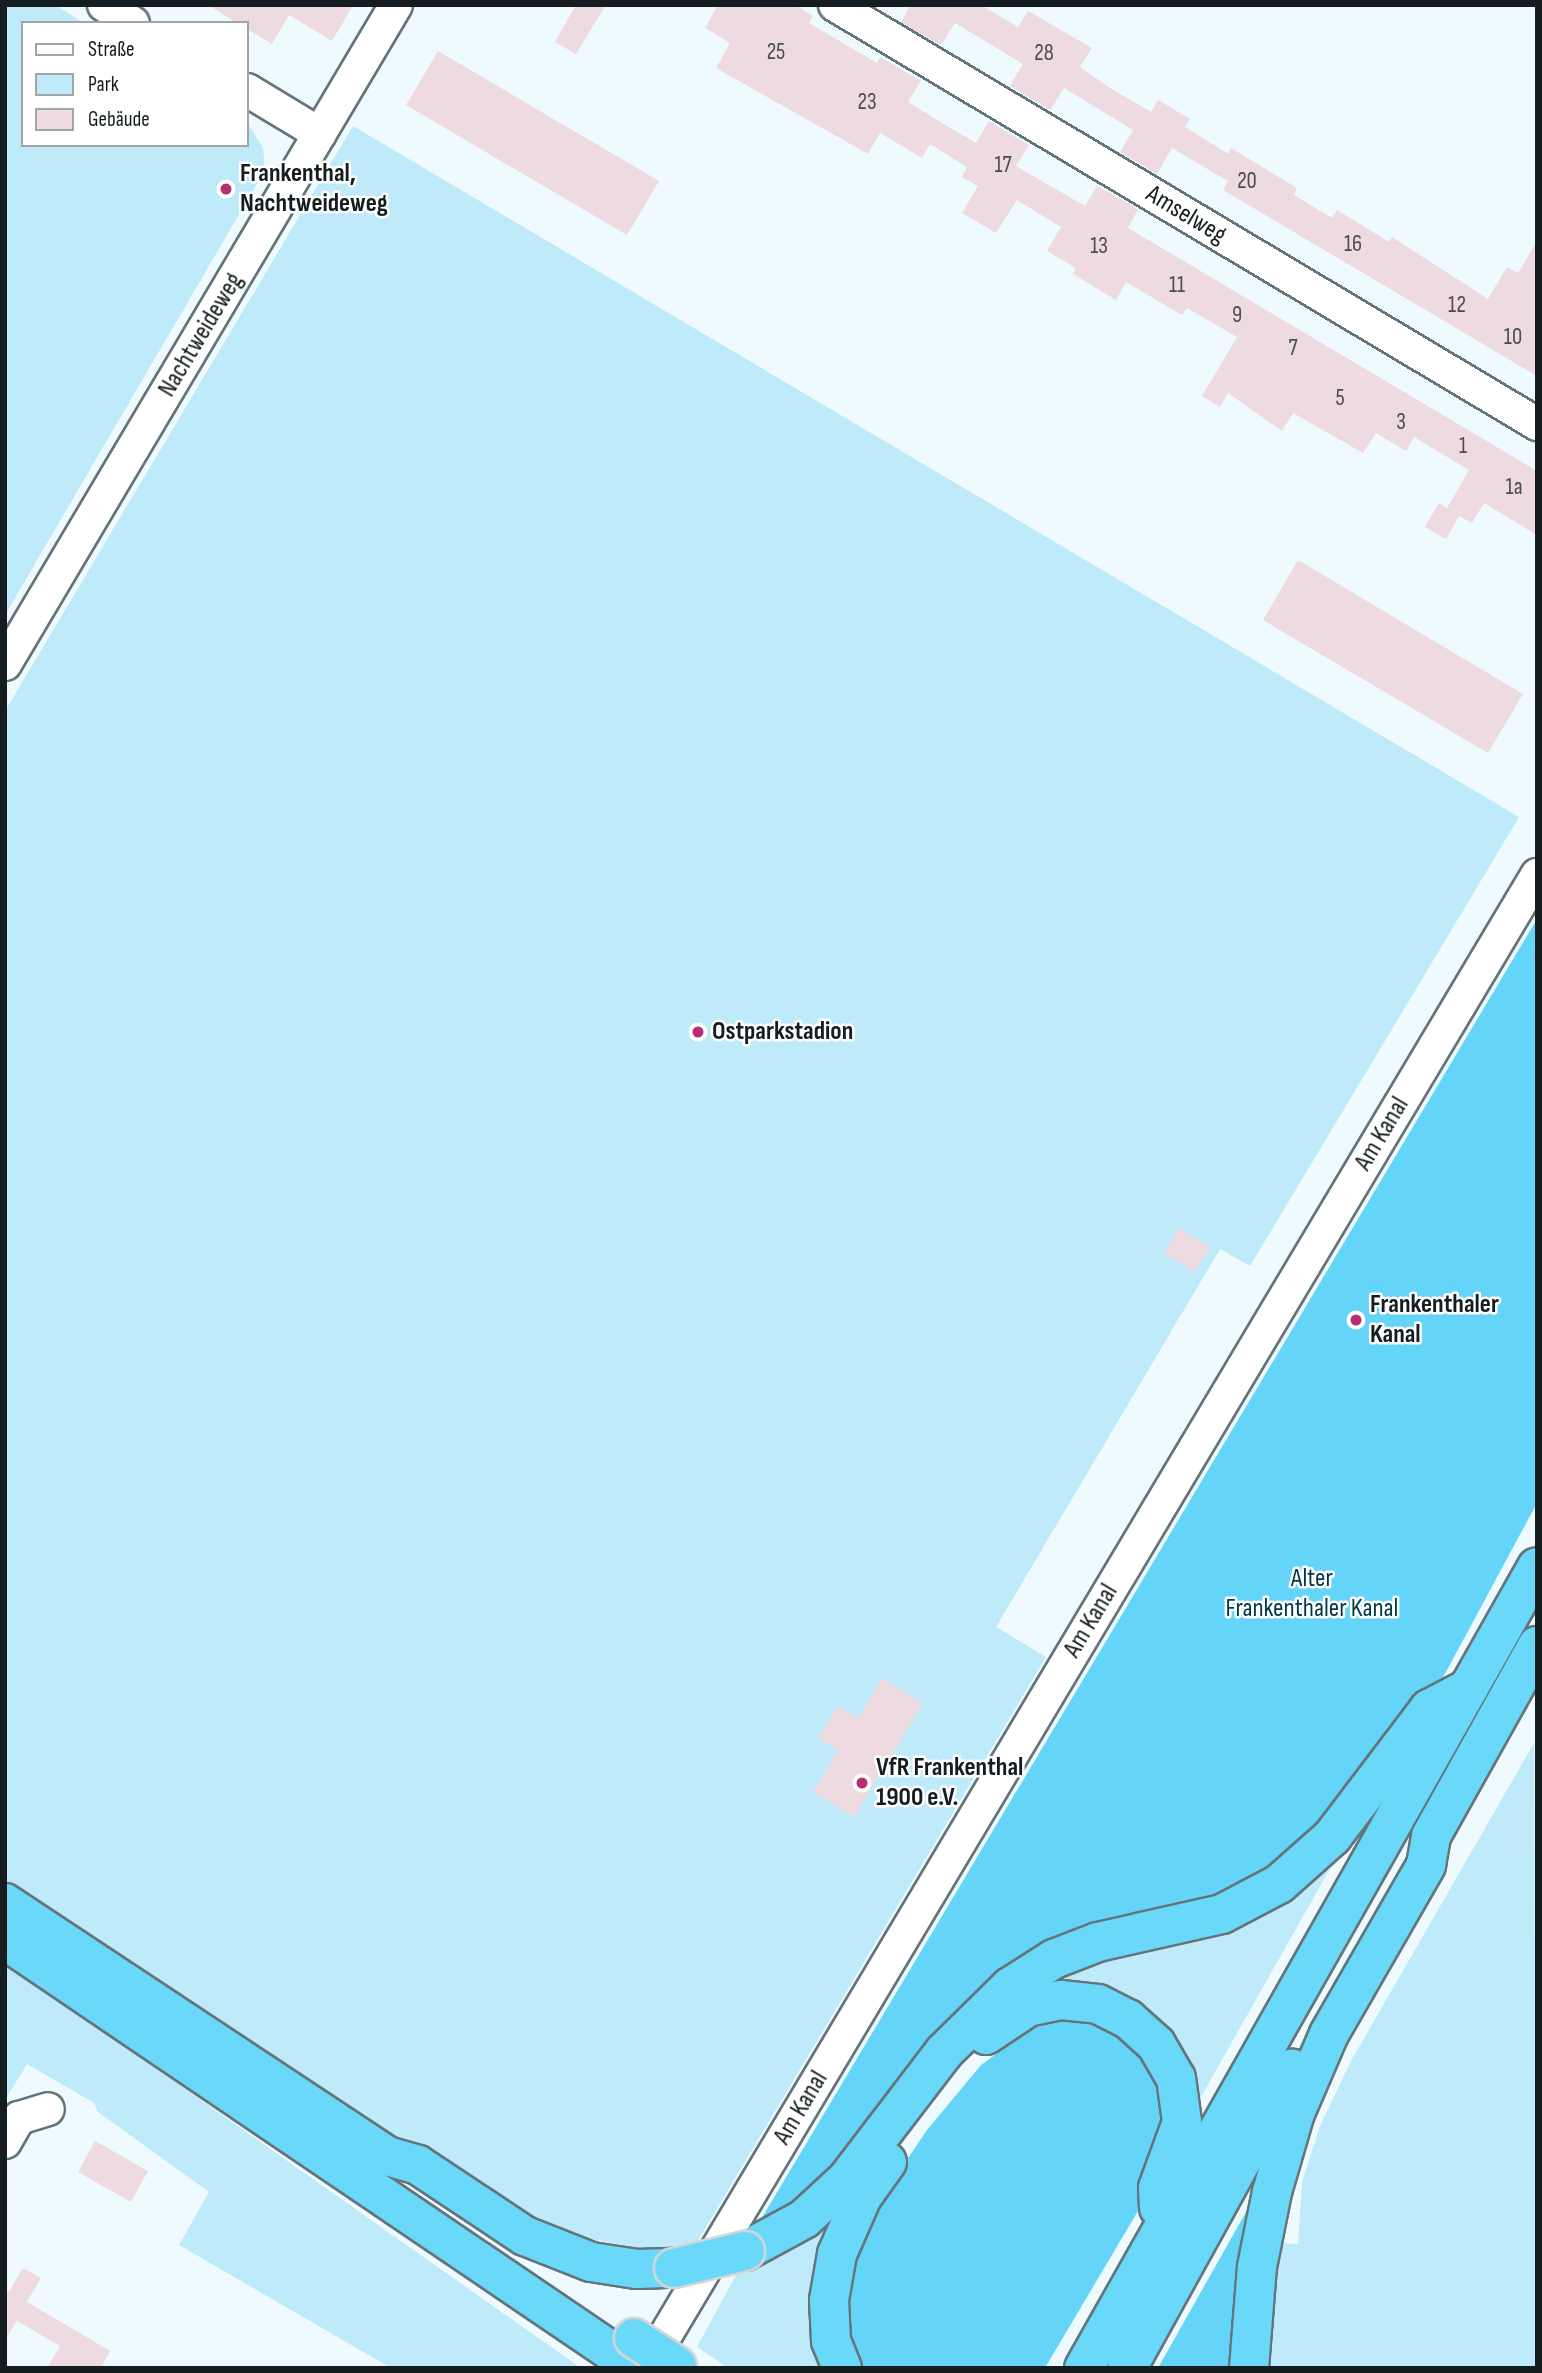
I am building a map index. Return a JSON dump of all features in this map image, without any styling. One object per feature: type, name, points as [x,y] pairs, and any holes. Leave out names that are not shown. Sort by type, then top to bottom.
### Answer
[{"type":"highway","points":[[1084,2368],[1537,1567]]},
{"type":"highway","points":[[1127,2368],[1408,1857],[1431,1836],[1537,1646]]},
{"type":"highway","points":[[5,1903],[387,2156],[418,2165],[526,2236],[591,2262],[637,2269],[674,2268],[745,2251],[804,2219],[847,2179],[944,2052],[1010,1987],[1054,1959],[1098,1942],[1222,1914],[1279,1884],[1332,1838],[1429,1709],[1469,1688]]},
{"type":"highway","points":[[1249,2368],[1257,2267],[1272,2192],[1295,2113],[1329,2034],[1426,1865],[1431,1836]]},
{"type":"highway","points":[[5,1940],[649,2361]]},
{"type":"highway","points":[[842,2368],[831,2341],[829,2300],[837,2254],[862,2197],[956,2067],[988,2033],[1028,2007],[1061,2000],[1098,2004],[1128,2019],[1156,2044],[1176,2078],[1182,2122],[1158,2188],[1159,2235]]},
{"type":"highway","points":[[387,2156],[407,2182],[649,2361]]},
{"type":"street","points":[[104,5],[130,21]]},
{"type":"street","name":"Nachtweideweg","points":[[5,664],[396,5]]},
{"type":"street","name":"Amselweg","points":[[835,5],[1537,424]]},
{"type":"street","points":[[248,91],[320,134]]},
{"type":"street","name":"Am Kanal","points":[[649,2361],[1537,875]]},
{"type":"street","points":[[5,2142],[19,2118],[48,2109]]},
{"type":"green space","points":[[5,5],[55,5],[81,21],[21,21],[21,147],[248,147],[248,124],[263,148],[265,170],[5,615]]},
{"type":"green space","name":"Ostparkstadion","points":[[353,126],[1519,817],[1250,1266],[1220,1249],[996,1627],[1046,1657],[694,2247],[642,2249],[562,2233],[485,2195],[5,1888],[5,711]]},
{"type":"green space","points":[[1534,1743],[1537,2368],[1268,2368],[1280,2243],[1298,2244],[1302,2182],[1320,2126],[1351,2061]]},
{"type":"green space","points":[[1349,1835],[1193,2111],[1175,2046],[1021,1996]]},
{"type":"green space","points":[[5,1959],[581,2368],[391,2368],[179,2245],[209,2192],[98,2112],[94,2103],[27,2064],[5,2100]]},
{"type":"green space","points":[[828,2225],[818,2281],[826,2368],[728,2368],[697,2347],[736,2275]]},
{"type":"shaded area","name":"Alter Frankenthaler Kanal","points":[[1537,919],[1537,1503],[1446,1672],[1403,1738],[1266,1881],[1103,1930],[831,2179],[751,2236]]},
{"type":"shaded area","points":[[1072,2019],[1112,2024],[1161,2071],[1167,2162],[1045,2368],[859,2368],[843,2315],[850,2262],[868,2218],[927,2130],[981,2065],[1032,2028]]},
{"type":"shaded area","points":[[1259,2189],[1236,2368],[1158,2368]]},
{"type":"building","points":[[208,5],[353,5],[332,41],[289,15],[272,44],[248,30],[248,21],[234,21]]},
{"type":"building","points":[[576,5],[606,5],[576,54],[555,42]]},
{"type":"building","points":[[718,5],[795,5],[813,16],[809,23],[877,63],[880,57],[921,81],[908,102],[942,123],[976,143],[989,121],[1029,145],[1016,166],[1085,206],[1097,186],[1130,204],[1138,210],[1128,228],[1537,471],[1537,535],[1484,503],[1472,523],[1459,516],[1446,539],[1425,527],[1439,503],[1447,508],[1469,470],[1414,437],[1406,451],[1376,433],[1363,453],[1293,413],[1282,431],[1228,393],[1220,407],[1202,396],[1237,337],[1187,308],[1182,315],[1126,282],[1116,300],[1073,274],[1076,268],[1047,251],[1061,227],[1017,200],[996,233],[962,213],[978,186],[962,177],[967,167],[930,144],[922,158],[880,133],[868,154],[716,68],[730,43],[705,28]]},
{"type":"building","points":[[910,5],[981,5],[1018,27],[1028,11],[1092,48],[1080,67],[1110,88],[1151,112],[1158,100],[1190,119],[1185,127],[1228,154],[1231,148],[1297,188],[1294,195],[1332,218],[1337,210],[1389,242],[1392,237],[1488,299],[1507,267],[1518,273],[1537,241],[1537,376],[1223,190],[1228,181],[1172,148],[1157,174],[1120,152],[1133,130],[1064,88],[1050,110],[1010,86],[1023,64],[955,23],[941,45],[901,23]]},
{"type":"building","points":[[438,51],[659,181],[627,235],[406,105]]},
{"type":"building","points":[[1298,560],[1523,694],[1488,753],[1263,620]]},
{"type":"building","points":[[1179,1228],[1210,1247],[1195,1272],[1164,1253]]},
{"type":"building","points":[[882,1678],[923,1703],[854,1817],[813,1792],[838,1750],[818,1738],[838,1706],[858,1718]]},
{"type":"building","points":[[95,2141],[148,2171],[131,2202],[78,2172]]},
{"type":"building","points":[[23,2268],[41,2278],[27,2302],[110,2351],[101,2368],[47,2368],[60,2346],[17,2321],[5,2340],[5,2290],[9,2292]]},
{"type":"place","name":"Frankenthal, Nachtweideweg","points":[[226,189]]},
{"type":"place","name":"Ostparkstadion","points":[[698,1032]]},
{"type":"place","name":"Frankenthaler Kanal","points":[[1356,1320]]},
{"type":"place","name":"VfR Frankenthal 1900 e.V.","points":[[862,1783]]}]
